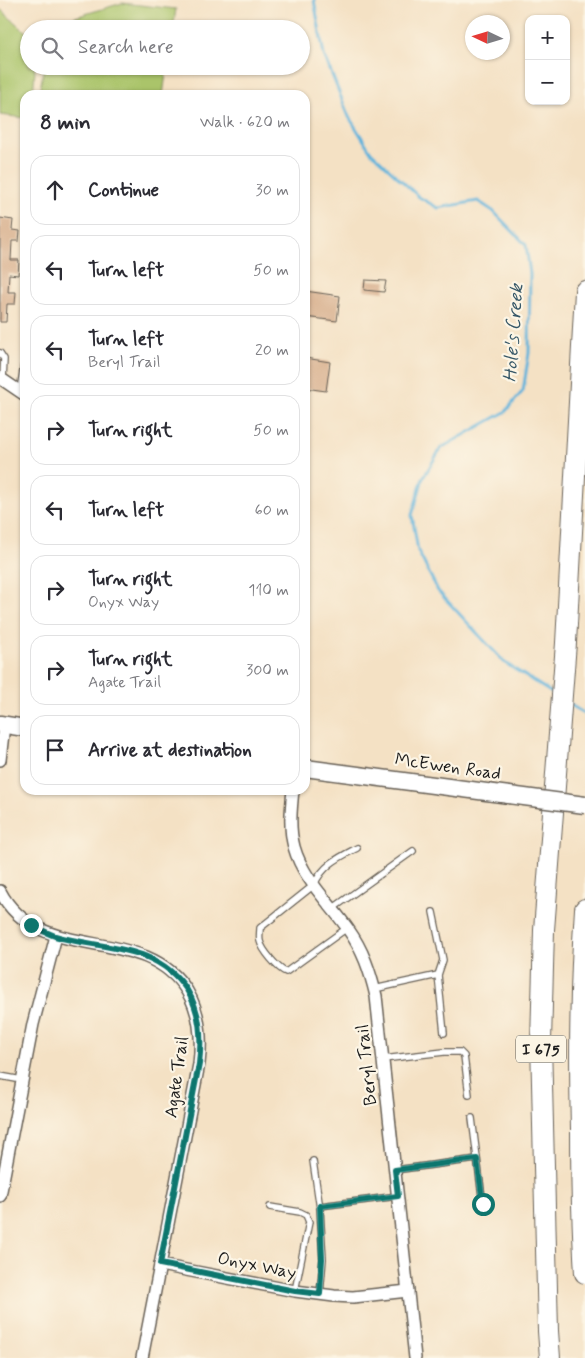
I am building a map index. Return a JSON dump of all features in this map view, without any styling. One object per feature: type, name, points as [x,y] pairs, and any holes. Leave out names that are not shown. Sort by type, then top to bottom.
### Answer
[{"type":"highway","name":"I 675","points":[[550,1358],[541,1042],[544,930],[566,643],[585,291]]},
{"type":"highway","name":"I 675","points":[[585,909],[580,1025],[580,1105],[582,1224],[585,1273]]},
{"type":"street","points":[[2,379],[20,387]]},
{"type":"street","points":[[0,760],[2,724],[20,727]]},
{"type":"street","name":"McEwen Road","points":[[310,769],[585,805]]},
{"type":"street","name":"Beryl Trail","points":[[293,795],[291,826],[294,846],[304,872],[358,944],[365,959],[374,989],[415,1358]]},
{"type":"street","name":"Agate Trail","points":[[0,891],[10,906],[20,916],[31,925],[43,931],[56,936],[142,954],[165,966],[184,985],[195,1006],[201,1035],[199,1064],[142,1358]]},
{"type":"street","points":[[0,1195],[32,1024],[56,936]]},
{"type":"street","name":"Onyx Way","points":[[160,1264],[295,1291],[320,1294],[353,1297],[408,1291]]},
{"type":"lane","points":[[0,352],[4,359],[2,379]]},
{"type":"lane","points":[[347,928],[286,972],[281,971],[275,965],[260,942],[260,928],[314,885],[318,875],[333,861],[357,848]]},
{"type":"lane","points":[[332,909],[413,851]]},
{"type":"lane","points":[[432,912],[443,960],[438,975],[444,1033]]},
{"type":"lane","points":[[374,989],[438,975]]},
{"type":"lane","points":[[383,1059],[460,1052],[464,1056],[469,1095]]},
{"type":"lane","points":[[0,1076],[22,1080]]},
{"type":"lane","points":[[472,1118],[483,1204]]},
{"type":"lane","points":[[395,1170],[477,1159]]},
{"type":"lane","points":[[313,1161],[320,1206],[322,1259],[320,1294]]},
{"type":"lane","points":[[320,1206],[398,1196]]},
{"type":"lane","points":[[270,1207],[300,1212],[306,1215],[309,1222],[295,1291]]},
{"type":"green space","points":[[122,3],[176,9],[174,20],[71,20],[72,18]]},
{"type":"green space","points":[[0,9],[20,27],[20,75],[35,75],[33,90],[20,90],[20,117],[0,115]]},
{"type":"green space","points":[[42,75],[166,75],[164,90],[40,90]]},
{"type":"building","points":[[0,218],[13,220],[12,230],[20,231],[19,241],[12,241],[11,260],[19,260],[18,275],[9,274],[8,292],[16,292],[15,304],[7,304],[6,322],[0,322]]},
{"type":"building","points":[[365,280],[386,281],[384,292],[364,290]]},
{"type":"building","points":[[310,292],[340,296],[337,321],[310,318]]},
{"type":"building","points":[[310,359],[330,362],[326,391],[310,389]]},
{"type":"waterway","name":"Hole's Creek","points":[[314,0],[324,55],[349,117],[371,152],[419,197],[438,208],[478,201],[493,211],[526,245],[530,274],[529,353],[523,391],[505,412],[441,448],[423,478],[412,515],[418,551],[438,591],[505,663],[555,695]]},
{"type":"waterway","name":"Hole's Creek","points":[[569,704],[585,714]]},
{"type":"route","points":[[31,925],[56,936],[142,954],[165,966],[175,975],[184,985],[195,1006],[201,1035],[199,1064],[160,1264],[295,1291],[320,1294],[322,1259],[320,1206],[398,1196],[395,1170],[477,1159],[483,1204]]}]
